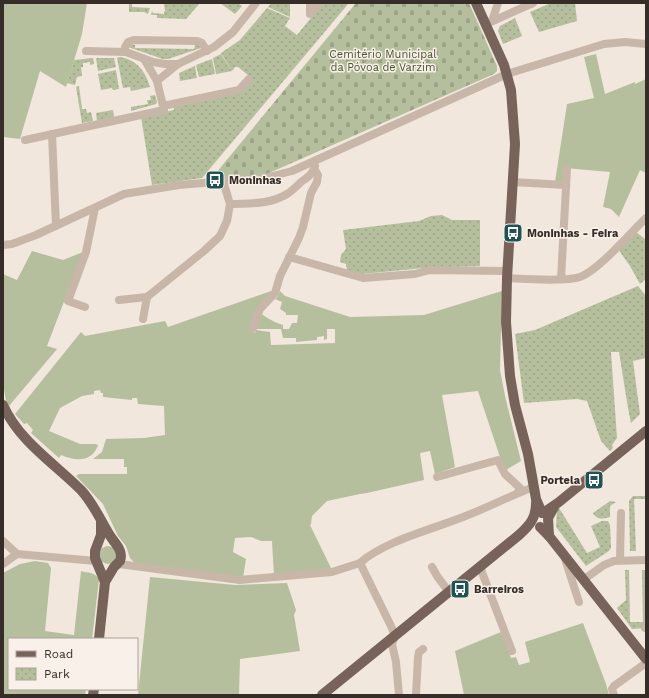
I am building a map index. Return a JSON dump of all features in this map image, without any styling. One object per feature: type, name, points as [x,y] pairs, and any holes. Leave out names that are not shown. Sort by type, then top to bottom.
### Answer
[{"type":"main road","points":[[476,3],[489,23],[511,90],[515,144],[507,274],[506,322],[510,376],[541,519],[549,536],[646,659]]},
{"type":"main road","points":[[3,405],[16,428],[26,439],[82,491],[94,507],[109,535],[118,558],[105,582],[99,638]]},
{"type":"main road","points":[[322,695],[522,532],[541,519],[555,505],[646,431]]},
{"type":"main road","points":[[536,498],[545,504],[555,505]]},
{"type":"main road","points":[[101,519],[101,534],[97,549],[98,563],[105,582]]},
{"type":"main road","points":[[97,549],[105,542],[109,542],[118,558]]},
{"type":"main road","points":[[98,563],[107,569],[118,558]]},
{"type":"street","points":[[157,81],[178,64],[214,47],[233,32],[256,3]]},
{"type":"street","points":[[310,3],[310,14],[319,3]]},
{"type":"street","points":[[489,23],[498,3]]},
{"type":"street","points":[[489,23],[533,3]]},
{"type":"street","points":[[125,52],[125,46],[128,42],[134,40],[197,41],[202,43],[207,51]]},
{"type":"street","points":[[3,245],[12,244],[56,226],[124,194],[179,185],[265,178],[292,171],[507,74],[604,44],[625,42],[646,44]]},
{"type":"street","points":[[86,51],[125,52],[144,59],[165,64],[178,64]]},
{"type":"street","points":[[25,140],[164,110],[157,81],[144,59]]},
{"type":"street","points":[[162,106],[239,90],[249,79]]},
{"type":"street","points":[[52,134],[56,226]]},
{"type":"street","points":[[253,328],[260,309],[275,294],[280,276],[304,227],[311,194],[317,182],[318,175],[315,170],[315,160]]},
{"type":"street","points":[[561,279],[567,169]]},
{"type":"street","points":[[230,204],[259,204],[280,198],[315,170]]},
{"type":"street","points":[[119,300],[147,297],[204,251],[220,236],[227,220],[230,204],[223,181]]},
{"type":"street","points":[[512,182],[566,185]]},
{"type":"street","points":[[85,307],[68,302],[86,252],[95,208]]},
{"type":"street","points":[[289,257],[363,278],[415,274],[430,270],[507,274],[561,279],[579,278],[594,270],[646,218]]},
{"type":"street","points":[[143,319],[147,297]]},
{"type":"street","points":[[437,477],[498,460],[505,474],[520,488],[518,492]]},
{"type":"street","points":[[118,558],[132,565],[240,580],[332,572],[360,563],[367,556],[391,545],[464,517],[518,492],[534,487]]},
{"type":"street","points":[[620,560],[621,513]]},
{"type":"street","points":[[3,541],[17,554],[98,563]]},
{"type":"street","points":[[72,559],[82,557],[97,549]]},
{"type":"street","points":[[3,564],[17,554]]},
{"type":"street","points":[[564,554],[579,602]]},
{"type":"street","points":[[583,580],[604,565],[614,561],[646,560]]},
{"type":"street","points":[[360,563],[395,636],[392,644],[396,662],[399,695]]},
{"type":"street","points":[[432,566],[437,576],[449,592]]},
{"type":"street","points":[[480,567],[512,651]]},
{"type":"street","points":[[416,695],[418,657],[419,652],[423,649]]},
{"type":"street","points":[[614,695],[612,689],[614,686],[646,663]]},
{"type":"green space","points":[[3,3],[87,3],[82,34],[66,87],[40,71],[20,139],[3,137]]},
{"type":"green space","points":[[129,3],[132,3],[132,7],[150,8],[148,14],[144,12],[129,12]]},
{"type":"green space","points":[[164,3],[200,3],[186,19],[157,18],[157,15],[151,15],[152,11],[153,13],[164,14]]},
{"type":"green space","points":[[220,3],[238,3],[242,6],[235,14]]},
{"type":"green space","points":[[271,3],[290,3],[290,17],[268,7]]},
{"type":"green space","points":[[323,3],[349,3],[202,178],[152,185],[141,117],[174,110],[174,105],[241,92],[253,79],[238,67],[235,67],[232,71],[221,53],[240,40],[267,8],[290,18],[285,26],[297,35]]},
{"type":"green space","name":"Cemitério Municipal da Póvoa de Varzim","points":[[356,3],[469,3],[497,66],[497,71],[494,74],[260,177],[211,179]]},
{"type":"green space","points":[[551,3],[575,3],[577,21],[539,32],[530,12]]},
{"type":"green space","points":[[515,18],[522,36],[503,44],[498,31],[500,26]]},
{"type":"green space","points":[[130,44],[135,45],[135,48],[194,49],[195,45],[201,45],[201,48],[168,59],[163,59],[128,47]]},
{"type":"green space","points":[[221,54],[232,71],[216,74],[213,58]]},
{"type":"green space","points":[[596,54],[605,94],[646,79],[646,173],[640,170],[619,217],[611,209],[603,207],[610,172],[565,168],[563,182],[555,182],[567,104],[594,98],[584,57]]},
{"type":"green space","points":[[120,57],[131,61],[140,68],[146,76],[150,87],[131,91],[130,87],[123,88],[117,58]]},
{"type":"green space","points":[[93,58],[94,64],[90,65],[90,62],[83,63],[83,67],[81,67],[82,76],[77,77],[75,85],[67,83],[74,60]]},
{"type":"green space","points":[[96,58],[114,58],[116,67],[98,71]]},
{"type":"green space","points":[[212,59],[215,74],[199,77],[196,65]]},
{"type":"green space","points":[[195,66],[197,78],[180,81],[179,73]]},
{"type":"green space","points":[[116,70],[119,89],[113,90],[112,88],[101,90],[98,74]]},
{"type":"green space","points":[[79,86],[82,109],[86,109],[87,113],[91,112],[93,121],[82,123],[76,87]]},
{"type":"green space","points":[[155,95],[157,102],[156,104],[131,111],[131,107],[148,104],[147,100],[151,100],[150,96]]},
{"type":"green space","points":[[113,110],[114,117],[97,121],[96,113]]},
{"type":"green space","points":[[442,215],[452,220],[480,220],[480,266],[424,268],[362,274],[347,270],[346,264],[340,262],[341,255],[346,249],[343,230],[419,221],[431,216]]},
{"type":"green space","points":[[636,232],[645,239],[646,242],[646,279],[640,284],[618,249]]},
{"type":"green space","points":[[32,251],[63,260],[83,252],[47,346],[57,349],[9,406],[6,400],[3,384],[3,274],[17,280]]},
{"type":"green space","points":[[638,286],[646,296],[646,358],[633,361],[640,414],[631,423],[619,352],[611,352],[617,438],[612,445],[613,448],[610,451],[601,441],[587,401],[577,399],[524,403],[515,334],[535,330]]},
{"type":"green space","points":[[274,290],[250,330],[255,333],[256,330],[270,332],[271,345],[335,343],[335,329],[327,329],[327,339],[324,340],[324,336],[317,337],[317,340],[296,342],[296,338],[283,338],[281,329],[257,329],[256,326],[261,314],[274,322],[283,325],[283,329],[289,329],[292,323],[297,323],[298,315],[286,315],[286,313],[280,309],[282,302],[275,299],[280,291],[285,296],[350,317],[424,315],[502,291],[500,370],[521,461],[506,470],[500,457],[478,391],[442,395],[455,467],[435,474],[430,451],[420,453],[424,480],[327,501],[312,516],[310,525],[332,570],[274,576],[272,541],[261,541],[251,537],[235,538],[233,552],[246,559],[243,578],[136,564],[130,558],[126,546],[118,536],[103,504],[76,476],[79,474],[127,474],[127,467],[124,467],[124,459],[93,459],[102,452],[106,439],[144,438],[165,435],[164,406],[138,404],[137,398],[132,398],[132,400],[103,397],[103,393],[101,393],[100,390],[94,391],[94,394],[82,396],[60,408],[49,431],[80,444],[98,445],[92,455],[82,459],[61,455],[59,458],[31,433],[33,430],[27,423],[24,424],[15,414],[81,332],[85,336],[165,321],[168,327]]},
{"type":"green space","points":[[633,496],[645,496],[646,499],[634,499],[636,551],[630,551],[629,501]]},
{"type":"green space","points":[[610,501],[616,502],[610,506],[610,517],[596,517],[593,513]]},
{"type":"green space","points":[[559,508],[587,553],[600,547],[591,526],[602,521],[608,521],[610,525],[611,548],[609,551],[586,566],[556,527],[557,509]]},
{"type":"green space","points":[[104,546],[112,546],[117,551],[115,562],[112,564],[104,564],[99,559],[99,551]]},
{"type":"green space","points":[[35,561],[48,563],[51,568],[45,631],[74,635],[81,571],[92,573],[98,577],[99,580],[92,638],[8,638],[8,690],[86,690],[85,695],[3,695],[3,573],[20,564]]},
{"type":"green space","points":[[625,570],[629,570],[630,622],[643,622],[642,570],[646,570],[646,628],[632,629],[617,608],[626,600]]},
{"type":"green space","points":[[150,577],[235,585],[287,583],[296,610],[294,615],[300,651],[240,659],[239,695],[138,695]]},
{"type":"green space","points":[[583,623],[609,695],[464,695],[455,651],[501,632],[511,658],[516,657],[519,665],[530,662],[525,642]]},
{"type":"place","name":"Moninhas","points":[[215,180]]},
{"type":"place","name":"Moninhas - Feira","points":[[513,233]]},
{"type":"place","name":"Portela","points":[[594,480]]},
{"type":"place","name":"Barreiros","points":[[460,589]]}]
